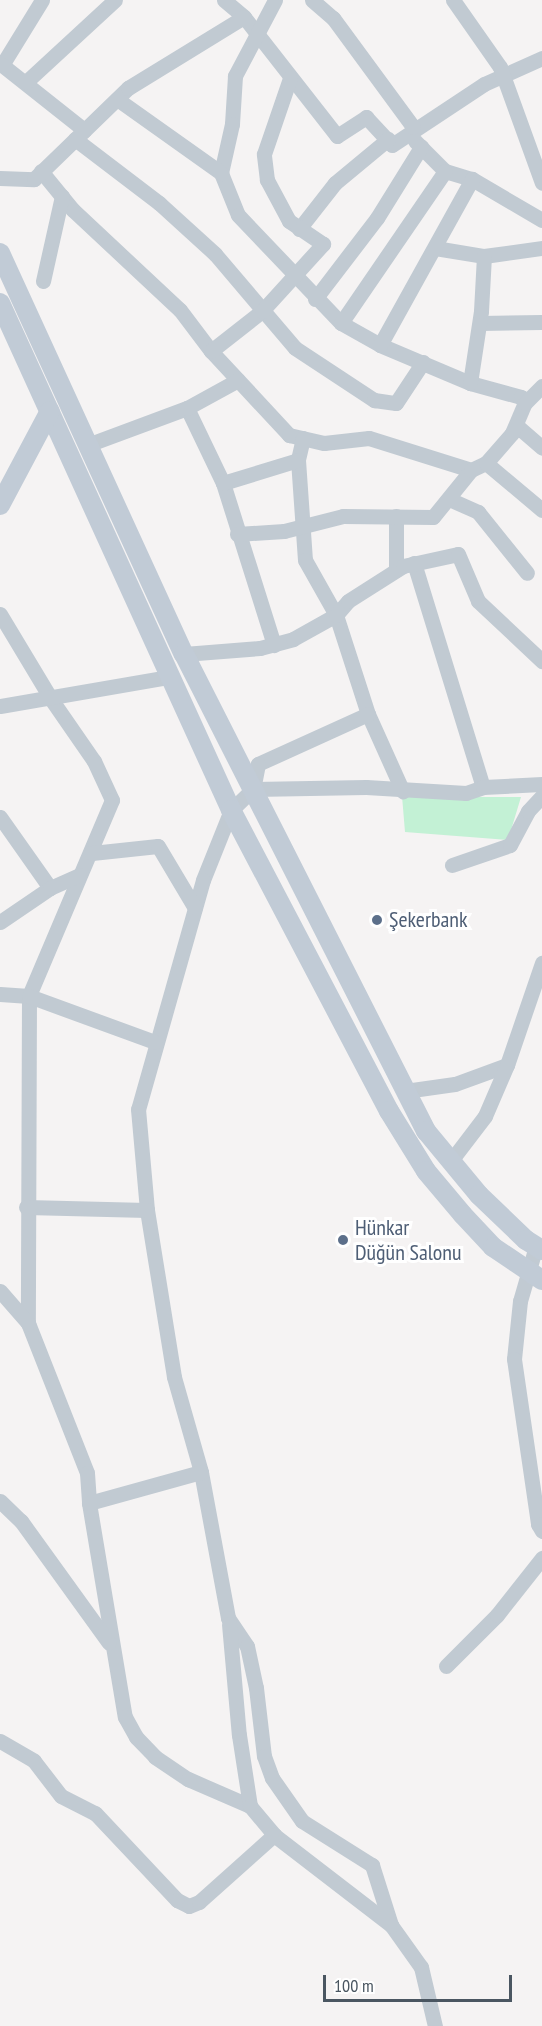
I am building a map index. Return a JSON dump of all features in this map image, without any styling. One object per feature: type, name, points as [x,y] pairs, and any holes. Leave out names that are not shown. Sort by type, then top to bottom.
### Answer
[{"type":"main road","points":[[0,253],[90,444],[184,654],[426,1131],[479,1196],[539,1248]]},
{"type":"main road","points":[[0,303],[168,677],[231,810],[389,1111],[426,1171],[493,1247],[535,1276]]},
{"type":"main road","points":[[0,506],[50,411]]},
{"type":"street","points":[[42,0],[2,65],[26,82],[80,135],[215,254],[295,348],[383,404],[396,403],[423,362]]},
{"type":"street","points":[[26,82],[115,0]]},
{"type":"street","points":[[224,0],[244,16],[337,136],[366,117],[392,145],[410,130],[502,76],[542,58]]},
{"type":"street","points":[[221,174],[232,124],[235,76],[275,0]]},
{"type":"street","points":[[312,0],[333,18],[421,147],[445,171],[472,179],[542,219]]},
{"type":"street","points":[[453,0],[502,76],[542,183]]},
{"type":"street","points":[[0,178],[34,178],[117,99],[244,16]]},
{"type":"street","points":[[211,351],[262,311],[297,276],[323,244],[289,221],[267,180],[264,154],[290,78]]},
{"type":"street","points":[[117,99],[221,174],[238,215],[340,323],[380,345],[470,383],[521,397],[525,403]]},
{"type":"street","points":[[299,229],[335,183],[388,139]]},
{"type":"street","points":[[315,299],[377,218],[421,147]]},
{"type":"street","points":[[42,171],[62,196],[180,310],[211,351],[289,435],[324,442],[369,438],[471,470]]},
{"type":"street","points":[[340,323],[445,171]]},
{"type":"street","points":[[380,345],[472,179]]},
{"type":"street","points":[[43,281],[62,196]]},
{"type":"street","points":[[435,248],[484,256],[542,249]]},
{"type":"street","points":[[470,383],[480,323],[484,256]]},
{"type":"street","points":[[480,323],[542,322]]},
{"type":"street","points":[[90,444],[187,408],[238,380]]},
{"type":"street","points":[[237,534],[303,527],[343,516],[433,517],[471,470],[486,463],[517,426],[525,403],[542,386]]},
{"type":"street","points":[[187,408],[223,483],[273,645]]},
{"type":"street","points":[[517,426],[542,447]]},
{"type":"street","points":[[303,438],[298,460],[305,560],[336,615],[368,714],[403,792]]},
{"type":"street","points":[[223,483],[298,460]]},
{"type":"street","points":[[486,463],[542,510]]},
{"type":"street","points":[[449,499],[478,512],[527,573]]},
{"type":"street","points":[[396,516],[396,570]]},
{"type":"street","points":[[184,654],[273,645],[293,639],[336,615],[348,601],[396,570],[414,563],[458,554],[478,602],[542,661]]},
{"type":"street","points":[[414,563],[483,788]]},
{"type":"street","points":[[0,614],[51,699],[94,761],[112,800],[92,853],[79,875],[29,996],[30,1110],[26,1207],[28,1323]]},
{"type":"street","points":[[0,706],[168,677]]},
{"type":"street","points":[[250,1806],[239,1735],[228,1618],[201,1472],[174,1377],[147,1210],[138,1109],[155,1042],[195,908],[231,810],[253,789],[258,764],[368,714]]},
{"type":"street","points":[[253,789],[366,787],[403,792],[466,794],[483,788],[542,784]]},
{"type":"street","points":[[452,865],[510,844],[528,811],[542,796]]},
{"type":"street","points":[[0,817],[50,888]]},
{"type":"street","points":[[92,853],[158,846],[195,908]]},
{"type":"street","points":[[0,922],[50,888],[79,875]]},
{"type":"street","points":[[450,1162],[485,1116],[507,1065],[542,963]]},
{"type":"street","points":[[0,994],[29,996],[155,1042]]},
{"type":"street","points":[[405,1091],[455,1084],[507,1065]]},
{"type":"street","points":[[26,1207],[147,1210]]},
{"type":"street","points":[[539,1248],[535,1276],[520,1301],[514,1359],[538,1524],[542,1531]]},
{"type":"street","points":[[0,1291],[28,1323],[87,1473],[89,1503],[111,1646],[125,1717],[136,1737],[188,1779],[250,1806],[274,1835],[391,1925],[421,1967],[435,2026]]},
{"type":"street","points":[[89,1503],[201,1472]]},
{"type":"street","points":[[0,1501],[21,1521],[111,1646]]},
{"type":"street","points":[[446,1666],[497,1615],[542,1558]]},
{"type":"street","points":[[228,1618],[247,1646],[256,1688],[264,1756],[272,1778],[302,1821],[372,1865],[391,1925]]},
{"type":"street","points":[[0,1742],[34,1761],[61,1796],[95,1813],[177,1900],[189,1906],[199,1902],[274,1835]]},
{"type":"green space","points":[[402,796],[521,797],[508,840],[405,832]]},
{"type":"place","name":"Şekerbank","points":[[377,920]]},
{"type":"place","name":"Hünkar Düğün Salonu","points":[[343,1240]]}]
